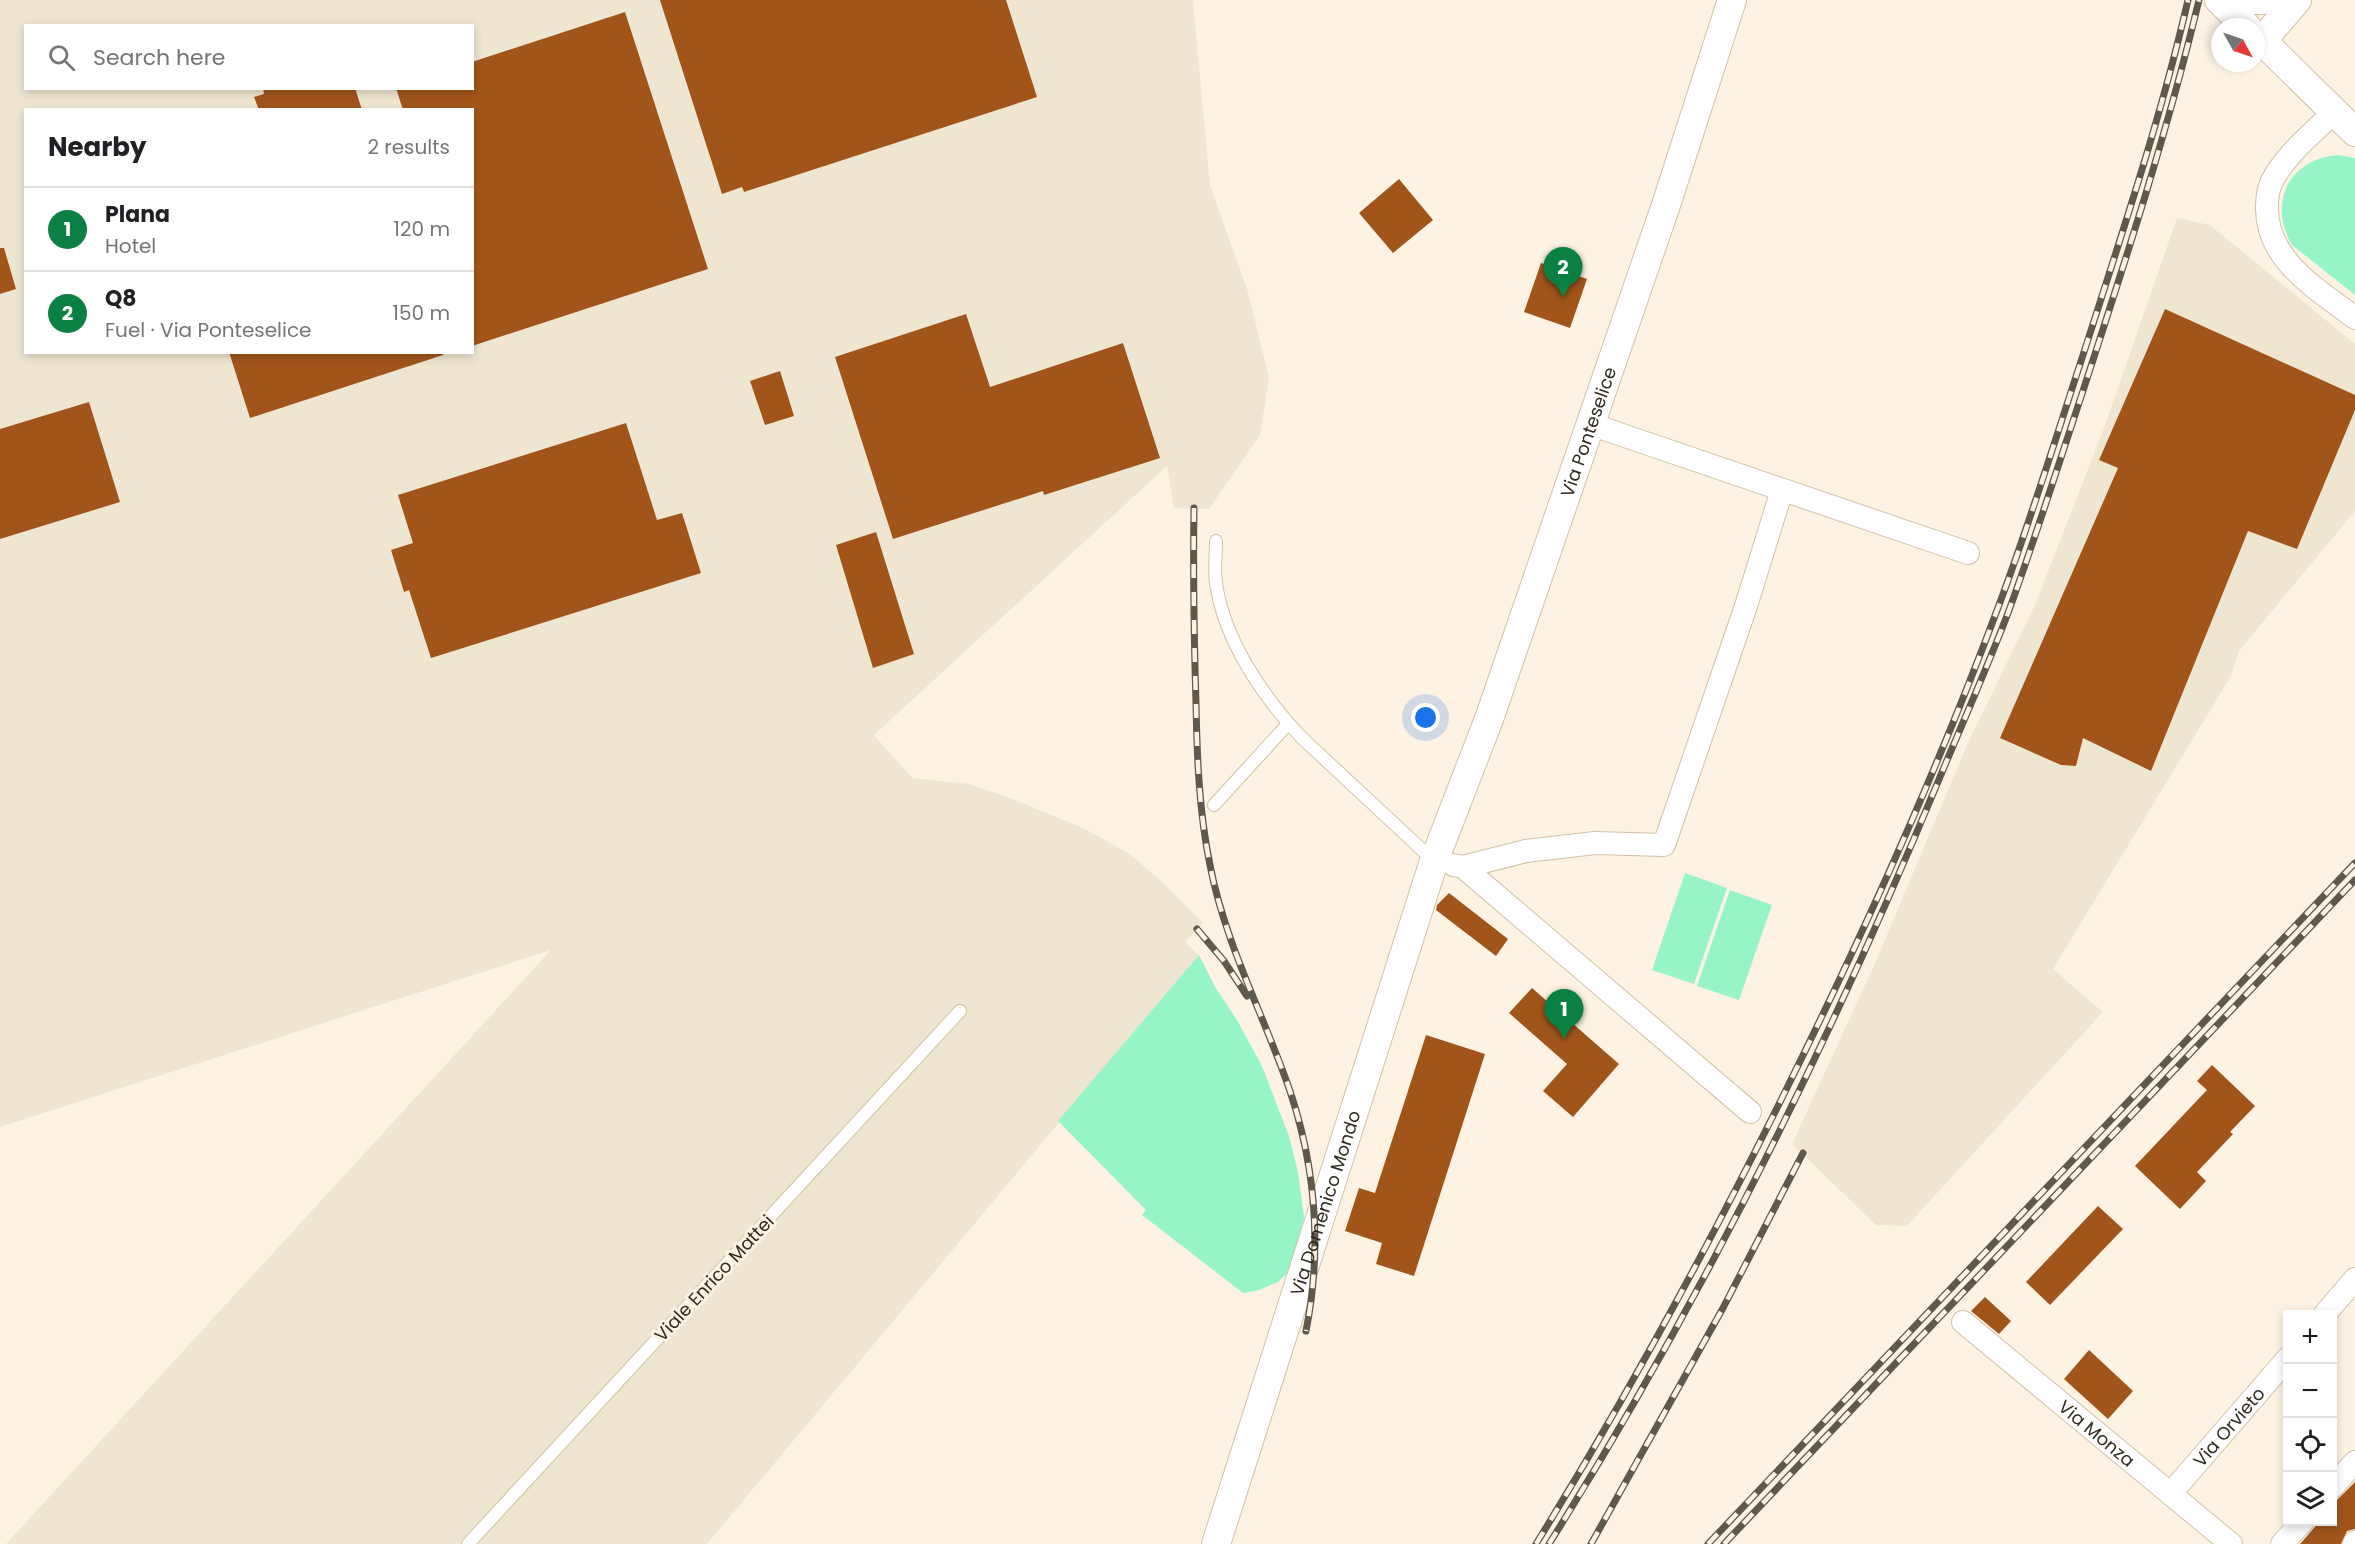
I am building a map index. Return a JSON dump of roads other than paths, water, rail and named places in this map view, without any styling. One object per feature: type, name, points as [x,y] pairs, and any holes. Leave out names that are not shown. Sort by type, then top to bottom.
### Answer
[{"type":"street","name":"Via Ponteselice","points":[[1434,861],[1489,719],[1667,202],[1732,0]]},
{"type":"street","points":[[2219,0],[2238,18]]},
{"type":"street","points":[[2234,0],[2264,0]]},
{"type":"street","points":[[2265,27],[2297,0]]},
{"type":"street","points":[[2265,45],[2355,132]]},
{"type":"street","points":[[2334,112],[2305,140],[2272,181],[2267,196],[2266,219],[2268,232],[2274,245],[2287,262],[2310,284],[2355,318]]},
{"type":"street","points":[[1590,424],[1968,553]]},
{"type":"street","points":[[1434,861],[1463,867],[1526,851],[1595,843],[1664,845],[1746,606],[1782,490]]},
{"type":"street","name":"Via Domenico Mondo","points":[[1216,1544],[1434,861]]},
{"type":"street","points":[[1463,867],[1750,1112]]},
{"type":"street","points":[[2328,1310],[2355,1279]]},
{"type":"street","name":"Via Monza","points":[[1963,1322],[2231,1544]]},
{"type":"street","name":"Via Orvieto","points":[[2171,1493],[2283,1364]]},
{"type":"street","points":[[2337,1482],[2355,1462]]},
{"type":"street","points":[[2282,1544],[2298,1526]]},
{"type":"lane","points":[[1216,541],[1216,580],[1220,604],[1230,634],[1247,665],[1288,724],[1434,861]]},
{"type":"lane","points":[[1214,805],[1288,724]]},
{"type":"lane","name":"Viale Enrico Mattei","points":[[468,1544],[960,1011]]},
{"type":"railway","points":[[1536,1544],[1633,1380],[1724,1213],[1839,980],[1922,798],[1972,675],[2031,514],[2140,175],[2166,88],[2188,0]]},
{"type":"railway","points":[[1549,1544],[1659,1359],[1761,1168],[1854,974],[1975,695],[2027,559],[2113,298],[2159,150],[2199,0]]},
{"type":"railway","points":[[1194,508],[1196,723],[1203,825],[1210,865],[1225,923],[1290,1091],[1306,1150],[1311,1180],[1315,1240],[1311,1301],[1306,1331]]},
{"type":"railway","points":[[1708,1544],[2355,863]]},
{"type":"railway","points":[[1724,1544],[2355,880]]},
{"type":"railway","points":[[1197,929],[1224,961],[1247,996]]},
{"type":"railway","points":[[1591,1544],[1723,1308],[1803,1153]]},
{"type":"place","name":"Q8","points":[[1563,297]]},
{"type":"place","name":"Plana","points":[[1564,1039]]}]
